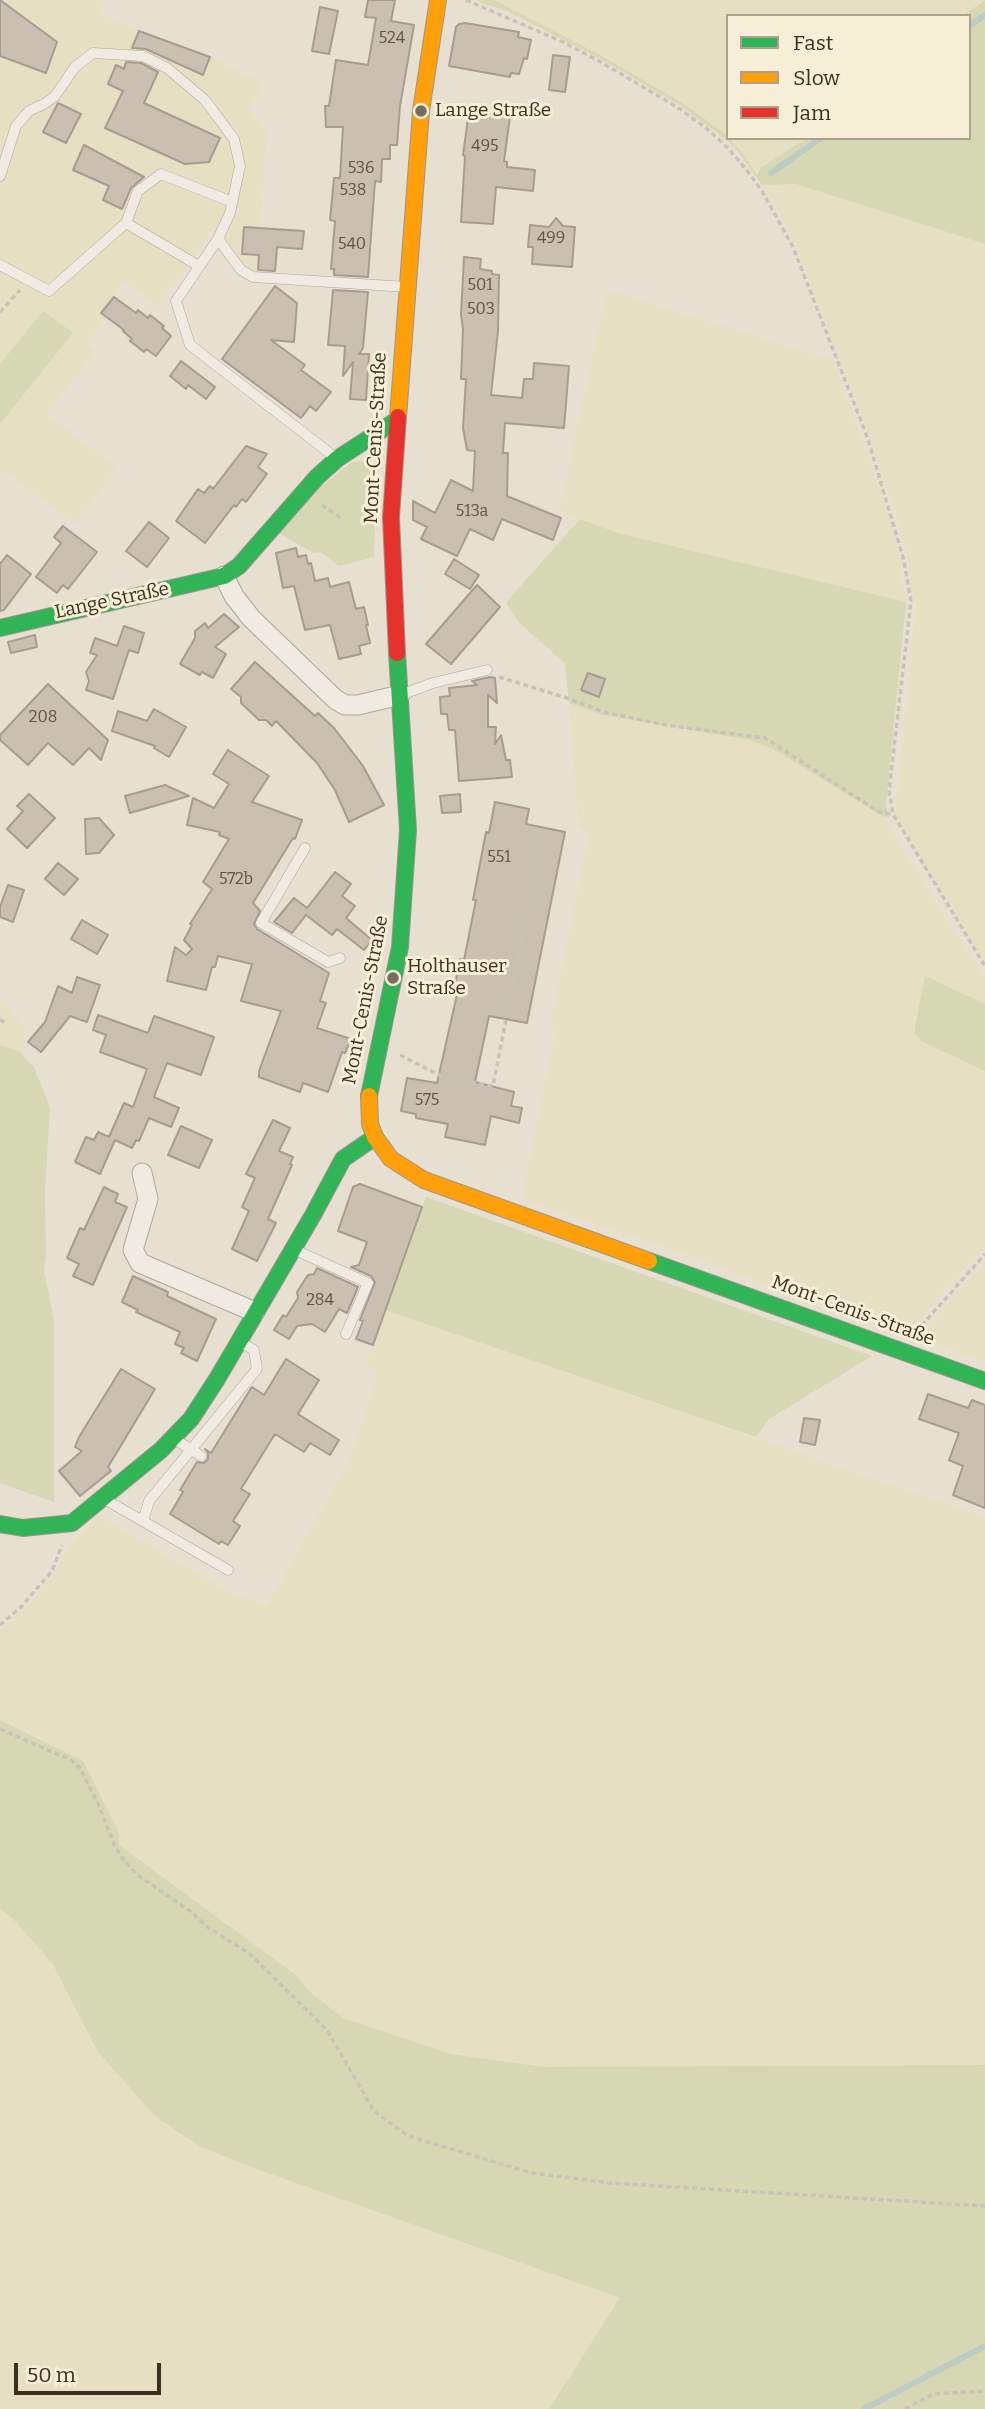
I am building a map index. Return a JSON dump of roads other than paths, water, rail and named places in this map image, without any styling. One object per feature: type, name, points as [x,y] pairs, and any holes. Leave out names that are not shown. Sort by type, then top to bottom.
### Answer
[{"type":"main road","name":"Mont-Cenis-Straße","points":[[438,0],[421,111],[391,517],[394,607],[407,787],[407,873],[400,947],[369,1098],[370,1124],[375,1137],[391,1159],[424,1180],[985,1381]]},
{"type":"main road","name":"Lange Straße","points":[[0,628],[224,576],[239,566],[317,477],[337,459],[397,419]]},
{"type":"main road","points":[[0,1524],[23,1528],[72,1523],[161,1450],[191,1419],[343,1159],[375,1137]]},
{"type":"street","points":[[224,576],[234,596],[251,618],[335,699],[345,705],[358,705],[400,695]]},
{"type":"street","points":[[142,1173],[148,1199],[133,1250],[140,1263],[255,1312]]},
{"type":"lane","points":[[0,176],[16,126],[29,111],[55,96],[75,67],[93,53],[143,55],[167,68],[205,100],[233,139],[240,166],[230,213],[218,239],[176,301],[190,345],[337,459]]},
{"type":"lane","points":[[0,265],[49,291],[126,223],[138,191],[161,174],[232,202]]},
{"type":"lane","points":[[126,223],[199,266]]},
{"type":"lane","points":[[218,239],[240,270],[253,277],[407,287]]},
{"type":"lane","points":[[400,695],[432,683],[487,670]]},
{"type":"lane","points":[[305,848],[261,923],[328,962],[340,958]]},
{"type":"lane","points":[[292,1249],[368,1283],[346,1334]]},
{"type":"lane","points":[[143,1521],[149,1501],[257,1369],[254,1350],[238,1341]]},
{"type":"lane","points":[[173,1437],[201,1456]]},
{"type":"lane","points":[[102,1498],[228,1570]]},
{"type":"waterway","points":[[971,25],[985,15]]},
{"type":"waterway","points":[[771,173],[818,140]]},
{"type":"waterway","points":[[864,2409],[985,2346]]},
{"type":"place","name":"Lange Straße","points":[[421,111]]},
{"type":"place","name":"Holthauser Straße","points":[[393,978]]}]
